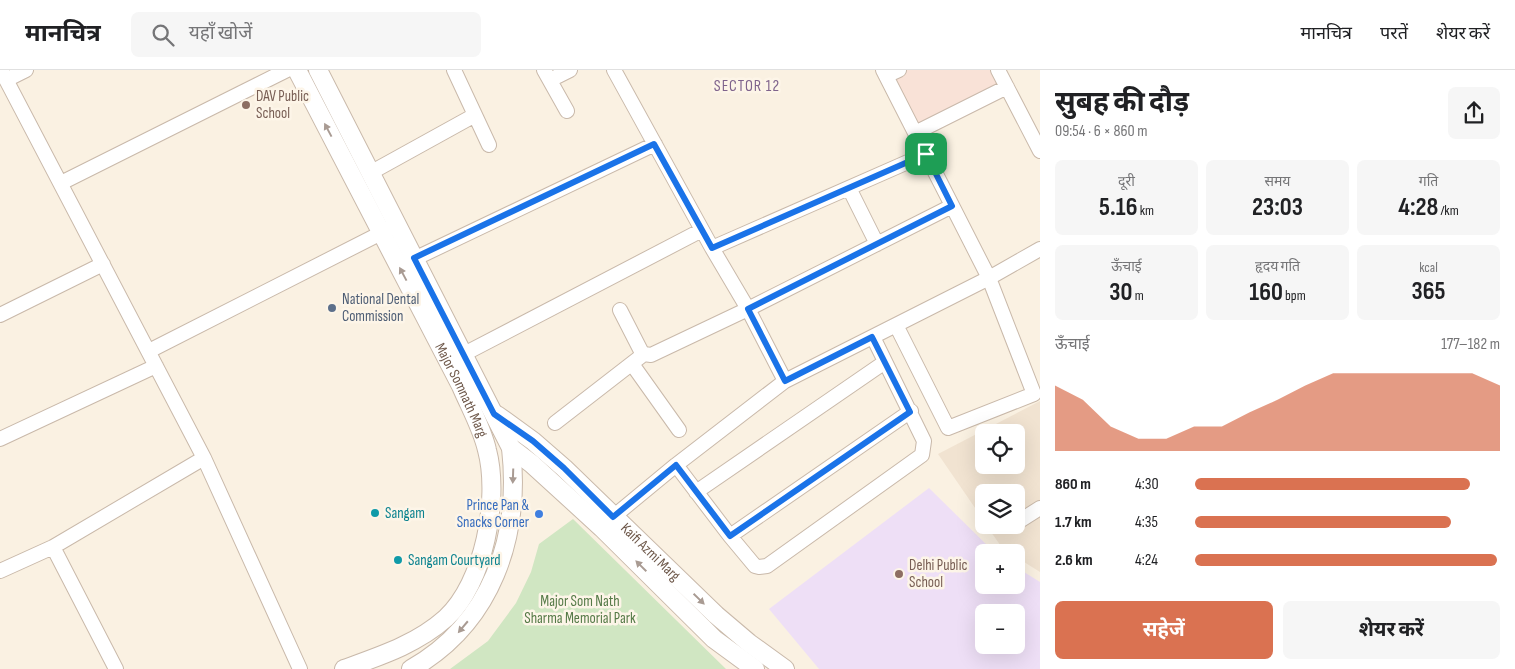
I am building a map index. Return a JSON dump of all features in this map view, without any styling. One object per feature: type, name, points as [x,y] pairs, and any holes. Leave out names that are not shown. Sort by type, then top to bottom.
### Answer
[{"type":"street","points":[[26,70],[4,75],[204,458],[300,669]]},
{"type":"street","points":[[60,184],[288,70]]},
{"type":"street","name":"Major Somnath Marg","points":[[297,70],[389,228],[414,258],[511,448],[513,467],[512,503],[505,548],[488,591],[478,608],[448,644],[428,660],[411,669]]},
{"type":"street","name":"Major Somnath Marg","points":[[318,70],[370,172],[389,228],[480,427],[492,474],[484,551],[468,588],[447,617],[415,640],[383,655],[344,669]]},
{"type":"street","points":[[454,70],[490,145]]},
{"type":"street","points":[[567,110],[547,75],[570,70]]},
{"type":"street","points":[[614,70],[712,248],[748,309],[785,381]]},
{"type":"street","points":[[896,325],[948,428],[1034,394],[990,278],[885,73],[899,70]]},
{"type":"street","points":[[998,70],[1040,151]]},
{"type":"street","points":[[916,133],[1007,87]]},
{"type":"street","points":[[370,172],[475,115]]},
{"type":"street","points":[[414,258],[654,144]]},
{"type":"street","points":[[712,248],[926,154]]},
{"type":"street","points":[[849,188],[877,244]]},
{"type":"street","points":[[620,310],[641,351],[644,354],[651,355],[748,309],[952,206]]},
{"type":"street","points":[[148,351],[389,228]]},
{"type":"street","points":[[464,354],[702,230]]},
{"type":"street","points":[[607,522],[676,465],[785,381],[990,278],[1040,248]]},
{"type":"street","points":[[0,315],[103,264]]},
{"type":"street","points":[[676,465],[755,566],[767,566],[922,455],[924,441],[872,337]]},
{"type":"street","points":[[554,423],[644,354]]},
{"type":"street","points":[[696,492],[885,362]]},
{"type":"street","points":[[632,364],[679,430]]},
{"type":"street","points":[[0,440],[156,366]]},
{"type":"street","points":[[730,536],[910,412]]},
{"type":"street","name":"Kaifi Azmi Marg","points":[[494,414],[533,441],[564,468],[607,522],[749,643],[785,669]]},
{"type":"street","points":[[511,448],[607,522],[714,638],[746,666]]},
{"type":"street","points":[[0,571],[54,547],[204,458]]},
{"type":"street","points":[[1025,517],[1040,508]]},
{"type":"street","points":[[54,547],[116,669]]},
{"type":"street","points":[[746,666],[749,643]]},
{"type":"shaded area","points":[[887,70],[993,70],[1001,85],[917,128]]},
{"type":"shaded area","points":[[1040,401],[1040,572],[1025,563],[1025,544],[999,544],[992,534],[1025,534],[1025,484],[975,484],[975,508],[938,454],[975,435],[975,474],[1025,474],[1025,424],[996,424]]},
{"type":"shaded area","name":"Delhi Public School","points":[[929,488],[986,544],[975,544],[975,594],[1025,594],[1025,573],[1040,582],[1040,669],[819,669],[769,609]]},
{"type":"green space","name":"Major Som Nath Sharma Memorial Park","points":[[573,519],[726,669],[450,669],[488,641],[516,603],[531,572],[539,544]]},
{"type":"place","name":"DAV Public School","points":[[246,105]]},
{"type":"place","name":"National Dental Commission","points":[[332,308]]},
{"type":"place","name":"Sangam","points":[[375,513]]},
{"type":"place","name":"Prince Pan & Snacks Corner","points":[[539,514]]},
{"type":"place","name":"Sangam Courtyard","points":[[398,560]]},
{"type":"place","name":"Delhi Public School","points":[[899,574]]},
{"type":"district","name":"SECTOR 12","points":[[747,85]]},
{"type":"route","points":[[654,144],[712,248],[926,154],[952,206],[748,309],[785,381],[872,337],[910,412],[730,536],[676,465],[613,517],[564,468],[533,441],[494,414],[414,258],[435,250],[654,144]]}]
